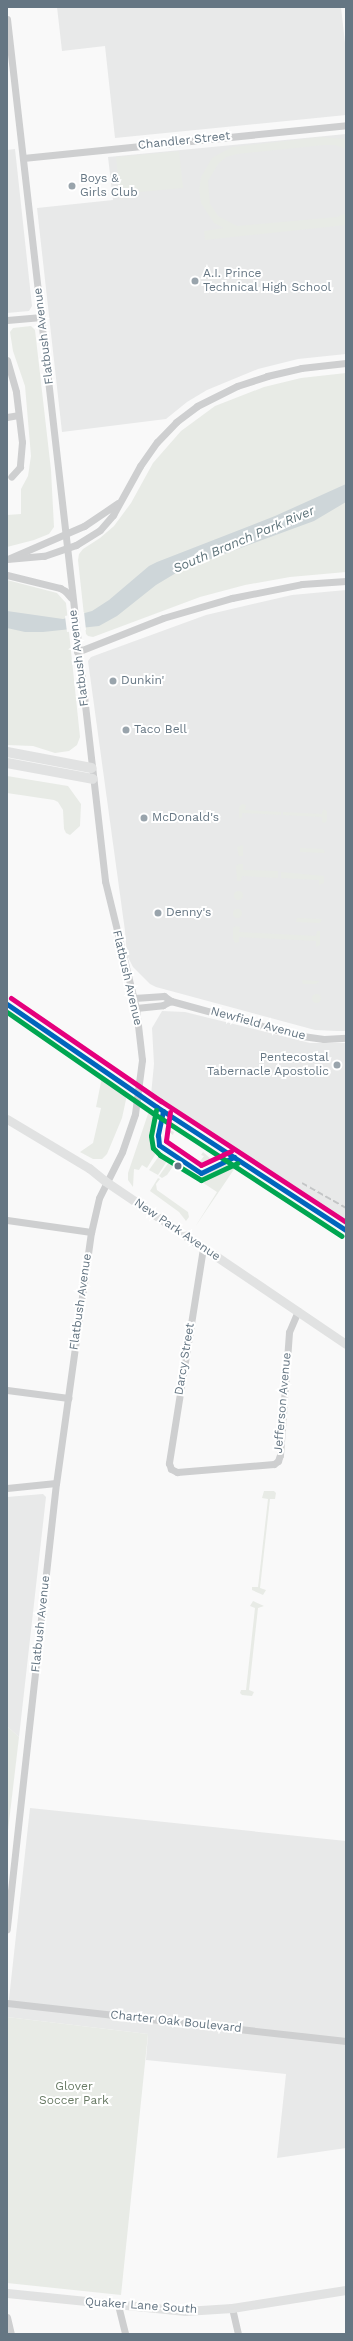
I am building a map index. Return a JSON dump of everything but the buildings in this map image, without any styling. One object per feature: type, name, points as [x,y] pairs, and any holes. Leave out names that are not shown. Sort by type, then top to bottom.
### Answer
[{"type":"highway","points":[[7,752],[92,768]]},
{"type":"highway","points":[[7,763],[93,779]]},
{"type":"main road","name":"New Park Avenue","points":[[7,1119],[89,1168],[105,1181],[346,1344]]},
{"type":"main road","name":"Quaker Lane South","points":[[7,2293],[172,2310],[232,2308],[346,2290]]},
{"type":"street","name":"Flatbush Avenue","points":[[7,23],[42,317],[77,652],[105,881],[134,998],[142,1060],[136,1114],[122,1152],[105,1181],[98,1198],[91,1232],[56,1483],[7,1930]]},
{"type":"street","name":"Chandler Street","points":[[23,158],[346,125]]},
{"type":"street","points":[[7,320],[42,317]]},
{"type":"street","points":[[7,360],[16,392],[22,461],[20,467],[11,477]]},
{"type":"street","points":[[7,559],[33,559],[66,548],[100,530],[113,515],[120,501],[157,442],[176,422],[197,406],[237,386],[267,376],[300,368],[346,363]]},
{"type":"street","points":[[7,417],[18,415]]},
{"type":"street","points":[[7,559],[65,535],[92,521],[120,501]]},
{"type":"street","points":[[7,575],[60,588],[65,590],[72,600]]},
{"type":"street","points":[[77,652],[164,618],[232,598],[302,584],[346,581]]},
{"type":"street","name":"Newfield Avenue","points":[[134,998],[164,996],[171,1001],[305,1037],[346,1038]]},
{"type":"street","points":[[136,1008],[164,1005],[171,1001]]},
{"type":"street","points":[[7,1220],[91,1232]]},
{"type":"street","name":"Darcy Street","points":[[171,1469],[169,1463],[203,1248]]},
{"type":"street","name":"Jefferson Avenue","points":[[171,1469],[177,1472],[274,1464],[278,1460],[280,1456],[289,1332],[298,1311]]},
{"type":"street","points":[[7,1390],[68,1398]]},
{"type":"street","points":[[7,1488],[56,1483]]},
{"type":"street","name":"Charter Oak Boulevard","points":[[7,2003],[346,2041]]},
{"type":"street","points":[[118,2305],[125,2334]]},
{"type":"street","points":[[232,2308],[238,2334]]},
{"type":"street","points":[[7,2316],[11,2334]]},
{"type":"shaded area","points":[[57,7],[341,7],[346,52],[346,115],[115,138],[105,46],[62,51]]},
{"type":"shaded area","name":"A.I. Prince Technical High School","points":[[346,134],[346,354],[298,359],[258,369],[207,390],[187,402],[166,419],[62,432],[37,208],[113,200],[108,157]]},
{"type":"shaded area","points":[[15,149],[32,306],[29,311],[7,313],[7,150]]},
{"type":"shaded area","points":[[346,590],[346,1031],[337,1031],[315,1030],[156,987],[150,984],[133,967],[127,955],[88,661],[91,657],[206,615],[292,595]]},
{"type":"shaded area","points":[[162,1011],[185,1012],[310,1043],[346,1043],[346,1224],[151,1095],[154,1064],[152,1028]]},
{"type":"shaded area","points":[[43,1494],[46,1497],[19,1737],[7,1726],[7,1497]]},
{"type":"shaded area","points":[[30,1808],[346,1841],[346,2148],[277,2158],[286,2074],[146,2060],[148,2034],[7,2017]]},
{"type":"green space","points":[[321,137],[344,139],[346,141],[346,149],[335,145],[324,145],[237,154],[226,157],[218,164],[208,181],[210,204],[218,216],[237,226],[337,217],[346,213],[346,225],[205,240],[204,231],[224,228],[214,223],[201,203],[199,190],[201,177],[212,158],[232,147]]},
{"type":"green space","points":[[179,151],[183,188],[120,194],[116,157]]},
{"type":"green space","points":[[31,326],[35,330],[51,470],[54,527],[49,534],[34,540],[7,547],[7,515],[21,514],[21,489],[28,476],[31,456],[25,386],[13,351],[10,332],[13,328]]},
{"type":"green space","points":[[346,373],[346,572],[290,577],[245,585],[200,597],[93,637],[88,636],[86,634],[78,560],[79,554],[83,549],[100,538],[114,526],[131,503],[153,463],[181,431],[215,406],[264,387],[301,378]]},
{"type":"green space","points":[[7,580],[57,593],[66,603],[80,737],[77,745],[69,751],[55,753],[33,746],[7,745]]},
{"type":"green space","points":[[7,776],[68,786],[81,804],[80,826],[70,835],[66,833],[64,829],[63,810],[58,802],[54,800],[7,793]]},
{"type":"green space","points":[[242,804],[246,805],[245,810],[281,812],[281,815],[242,813],[242,818],[239,818],[239,807]]},
{"type":"green space","points":[[323,809],[327,811],[327,820],[325,823],[322,822],[322,817],[283,815],[283,812],[322,814]]},
{"type":"green space","points":[[243,845],[243,856],[239,856],[237,847]]},
{"type":"green space","points":[[300,848],[323,849],[325,853],[300,852]]},
{"type":"green space","points":[[243,864],[243,870],[278,871],[278,878],[242,876],[241,881],[237,881],[236,866]]},
{"type":"green space","points":[[281,872],[324,876],[324,883],[319,885],[319,880],[281,878]]},
{"type":"green space","points":[[236,891],[240,891],[242,895],[240,899],[236,899],[234,897],[234,893]]},
{"type":"green space","points":[[235,909],[239,909],[241,913],[239,917],[235,917],[233,915],[233,911]]},
{"type":"green space","points":[[297,918],[322,919],[320,923],[296,922]]},
{"type":"green space","points":[[236,926],[240,927],[239,932],[316,936],[317,931],[320,931],[320,945],[316,947],[316,941],[239,937],[239,942],[235,943],[233,939],[233,928]]},
{"type":"green space","points":[[302,980],[319,982],[316,984],[303,984]]},
{"type":"green space","points":[[316,993],[321,998],[316,1003],[311,998]]},
{"type":"green space","points":[[102,1077],[127,1095],[122,1118],[107,1154],[102,1159],[93,1159],[80,1152],[93,1143],[101,1108],[96,1107]]},
{"type":"green space","points":[[150,1108],[155,1116],[153,1146],[158,1150],[147,1168],[142,1165],[139,1170],[134,1169],[133,1187],[128,1180],[128,1173]]},
{"type":"green space","points":[[165,1128],[174,1132],[173,1135],[170,1133],[165,1142]]},
{"type":"green space","points":[[203,1152],[211,1159],[198,1164],[204,1156],[201,1155]]},
{"type":"green space","points":[[159,1156],[167,1161],[158,1175],[149,1170]]},
{"type":"green space","points":[[169,1162],[174,1165],[167,1175],[162,1178],[159,1176]]},
{"type":"green space","points":[[229,1162],[237,1165],[195,1227],[217,1192],[191,1175],[192,1173],[201,1177]]},
{"type":"green space","points":[[158,1178],[160,1179],[156,1184],[157,1190],[188,1212],[189,1217],[186,1221],[179,1212],[150,1191]]},
{"type":"green space","points":[[264,1491],[274,1491],[276,1493],[275,1499],[270,1499],[260,1588],[266,1590],[263,1595],[252,1590],[252,1587],[258,1587],[268,1499],[262,1498]]},
{"type":"green space","points":[[253,1601],[264,1606],[258,1608],[249,1690],[254,1692],[252,1696],[242,1695],[240,1693],[241,1690],[246,1690],[255,1608],[250,1606]]},
{"type":"green space","points":[[7,1726],[19,1737],[7,1839]]},
{"type":"green space","name":"Glover Soccer Park","points":[[7,2017],[148,2034],[121,2295],[7,2283]]},
{"type":"water","name":"South Branch Park River","points":[[346,484],[346,502],[314,521],[181,570],[156,585],[117,616],[99,626],[43,632],[25,632],[7,628],[7,611],[63,619],[92,611],[109,600],[149,566],[157,562],[275,516]]},
{"type":"pier","points":[[84,612],[86,630],[67,632],[65,616]]},
{"type":"railway","points":[[302,1183],[346,1208]]},
{"type":"transit line","points":[[11,998],[161,1101],[346,1222]]},
{"type":"transit line","points":[[7,1004],[157,1107],[346,1230]]},
{"type":"transit line","points":[[7,1012],[153,1113],[342,1236]]},
{"type":"transit line","points":[[156,1110],[151,1136],[153,1148],[160,1155],[201,1180],[237,1163]]},
{"type":"transit line","points":[[163,1111],[158,1135],[159,1145],[201,1173],[234,1157]]},
{"type":"transit line","points":[[170,1112],[166,1141],[201,1165],[231,1151]]},
{"type":"place","name":"Boys & Girls Club","points":[[72,186]]},
{"type":"place","name":"A.I. Prince Technical High School","points":[[195,281]]},
{"type":"place","name":"Dunkin'","points":[[113,681]]},
{"type":"place","name":"Taco Bell","points":[[126,730]]},
{"type":"place","name":"McDonald's","points":[[144,818]]},
{"type":"place","name":"Denny's","points":[[158,913]]},
{"type":"place","name":"Pentecostal Tabernacle Apostolic","points":[[337,1065]]}]
